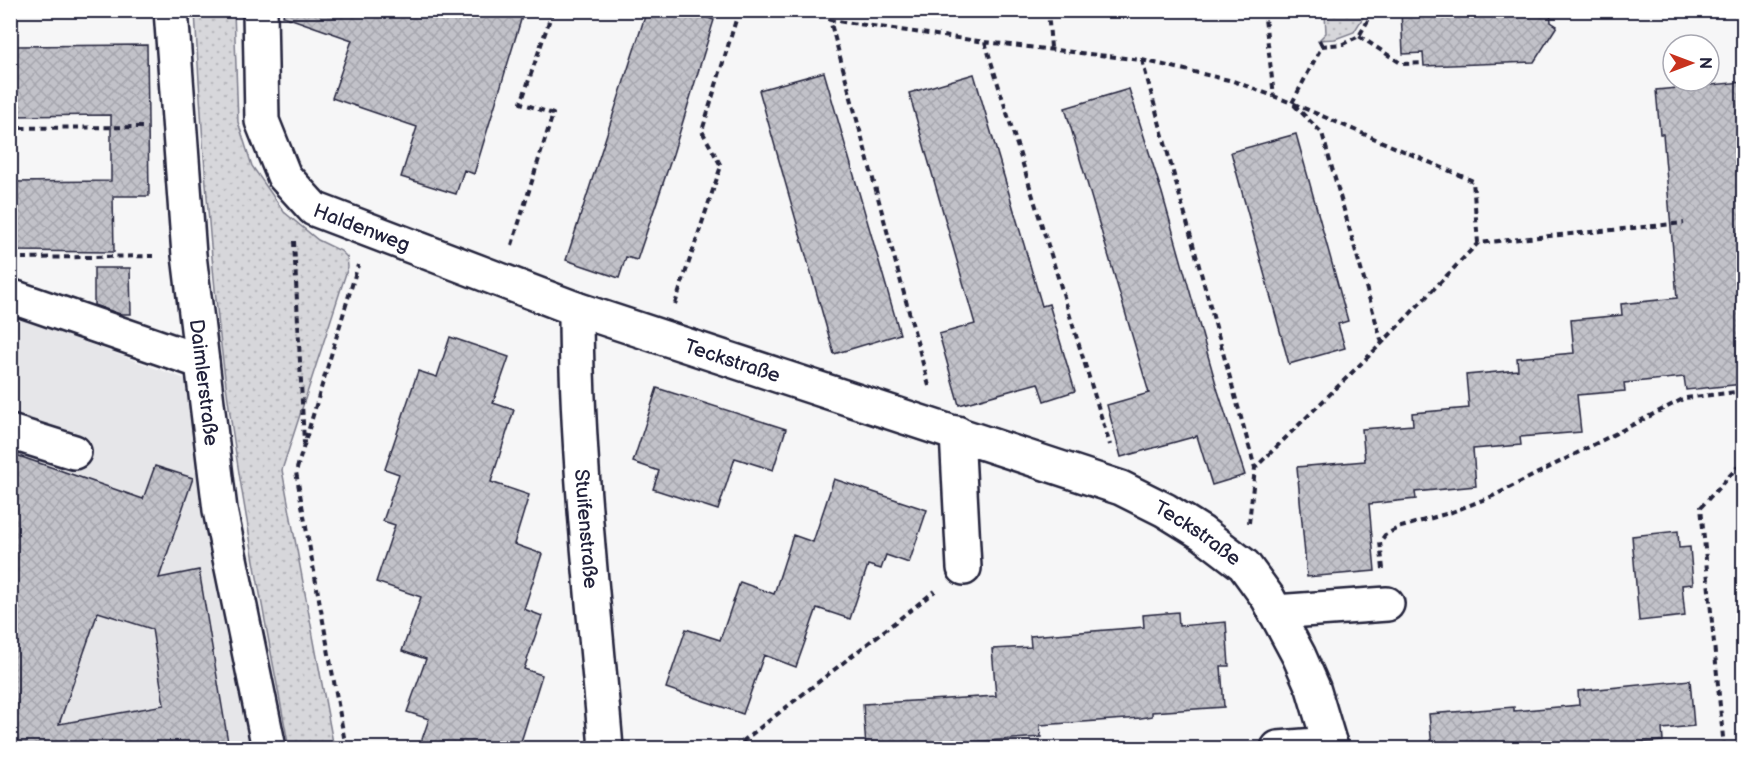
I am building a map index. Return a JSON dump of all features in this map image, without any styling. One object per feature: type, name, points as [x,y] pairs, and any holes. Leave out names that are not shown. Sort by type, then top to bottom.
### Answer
[{"type":"street","name":"Daimlerstraße","points":[[171,10],[189,255],[220,510],[269,748]]},
{"type":"street","name":"Haldenweg","points":[[260,10],[262,121],[284,176],[314,209],[576,309]]},
{"type":"street","points":[[10,296],[202,362]]},
{"type":"street","name":"Teckstraße","points":[[576,309],[1121,488],[1165,510],[1202,533],[1244,565],[1268,598],[1313,688],[1331,746]]},
{"type":"street","name":"Stuifenstraße","points":[[576,309],[580,445],[606,748]]},
{"type":"street","points":[[949,430],[964,568]]},
{"type":"street","points":[[10,432],[74,452]]},
{"type":"street","points":[[1275,612],[1387,604]]},
{"type":"street","points":[[1278,748],[1331,746]]},
{"type":"path","points":[[501,281],[553,114],[521,103],[553,10]]},
{"type":"path","points":[[664,338],[721,166],[702,131],[739,10]]},
{"type":"path","points":[[1048,10],[1051,48]]},
{"type":"path","points":[[1264,10],[1274,96]]},
{"type":"path","points":[[1322,46],[1343,44],[1359,36],[1374,10]]},
{"type":"path","points":[[949,430],[830,20],[985,42],[1142,60],[1233,81],[1292,103],[1473,181],[1478,243]]},
{"type":"path","points":[[1359,36],[1402,64],[1424,63]]},
{"type":"path","points":[[1319,40],[1322,46]]},
{"type":"path","points":[[985,42],[1110,444],[1121,488]]},
{"type":"path","points":[[1292,103],[1322,46]]},
{"type":"path","points":[[1142,60],[1255,468],[1244,565]]},
{"type":"path","points":[[1292,103],[1322,133],[1382,343]]},
{"type":"path","points":[[10,128],[179,126]]},
{"type":"path","points":[[291,183],[304,448]]},
{"type":"path","points":[[1255,468],[1382,343],[1478,243],[1684,223]]},
{"type":"path","points":[[346,748],[296,472],[368,231]]},
{"type":"path","points":[[10,258],[189,255]]},
{"type":"path","points":[[1387,604],[1380,542],[1385,535],[1398,528],[1452,512],[1492,496],[1685,398],[1743,391]]},
{"type":"path","points":[[1724,748],[1701,507],[1743,460]]},
{"type":"path","points":[[734,748],[964,568]]},
{"type":"shaded area","points":[[1341,10],[1367,11],[1354,32],[1335,39],[1319,40],[1326,33],[1325,13]]},
{"type":"shaded area","points":[[195,11],[234,11],[238,122],[252,166],[284,212],[318,240],[341,251],[347,257],[348,267],[282,470],[334,748],[289,748],[270,648],[227,396],[205,178]]},
{"type":"shaded area","points":[[10,315],[188,380],[254,748],[11,748]]},
{"type":"building","points":[[284,10],[524,10],[474,174],[464,170],[456,194],[401,177],[417,127],[332,98],[352,40],[283,16]]},
{"type":"building","points":[[647,10],[686,10],[714,20],[673,154],[637,260],[626,257],[619,278],[566,260]]},
{"type":"building","points":[[1401,10],[1550,10],[1551,22],[1557,26],[1534,62],[1424,66],[1423,53],[1403,54]]},
{"type":"building","points":[[147,45],[149,196],[113,196],[114,252],[10,251],[10,182],[111,181],[111,115],[10,116],[10,46]]},
{"type":"building","points":[[824,72],[900,334],[834,354],[759,90]]},
{"type":"building","points":[[974,74],[1042,306],[1049,304],[1075,391],[1044,401],[1038,383],[959,405],[939,334],[975,324],[909,93]]},
{"type":"building","points":[[1743,82],[1743,384],[1686,390],[1684,377],[1624,383],[1625,391],[1577,395],[1581,432],[1520,437],[1521,445],[1473,449],[1476,486],[1415,492],[1416,499],[1369,504],[1375,571],[1307,577],[1297,467],[1365,461],[1362,429],[1413,425],[1412,413],[1469,408],[1466,375],[1518,370],[1517,358],[1574,353],[1571,320],[1622,315],[1621,304],[1677,298],[1663,134],[1660,134],[1656,90],[1661,90],[1661,93],[1721,93],[1721,84]]},
{"type":"building","points":[[1129,89],[1245,475],[1212,485],[1197,436],[1121,457],[1107,405],[1149,393],[1065,108]]},
{"type":"building","points":[[1296,134],[1348,321],[1338,324],[1345,348],[1289,364],[1231,152]]},
{"type":"building","points":[[94,268],[130,268],[131,314],[120,314],[94,305]]},
{"type":"building","points":[[450,337],[509,357],[493,403],[514,410],[491,482],[529,495],[514,544],[542,554],[524,609],[542,616],[524,669],[542,675],[519,748],[419,748],[429,719],[407,712],[426,659],[402,651],[421,597],[376,582],[395,525],[383,521],[399,474],[385,469],[418,371],[437,377]]},
{"type":"building","points":[[657,388],[786,429],[773,470],[735,458],[718,510],[653,489],[659,471],[633,462]]},
{"type":"building","points":[[10,453],[143,499],[155,466],[193,478],[159,578],[199,570],[229,748],[10,748]],"holes":[[[98,612],[152,629],[164,705],[59,724]]]},
{"type":"building","points":[[834,479],[927,510],[909,563],[886,555],[881,569],[868,565],[850,619],[817,608],[796,667],[764,655],[743,714],[666,688],[686,629],[720,640],[740,582],[774,594],[793,535],[813,542]]},
{"type":"building","points":[[1678,531],[1679,548],[1690,547],[1693,584],[1682,585],[1685,616],[1639,621],[1632,536]]},
{"type":"building","points":[[1178,612],[1179,626],[1226,622],[1229,666],[1221,666],[1224,707],[1152,712],[1152,716],[1141,718],[1040,725],[1041,737],[945,744],[946,748],[866,748],[863,704],[996,696],[992,649],[1031,647],[1030,636],[1144,627],[1143,615]]},
{"type":"building","points":[[1690,680],[1694,726],[1662,729],[1663,741],[1607,745],[1607,748],[1432,748],[1429,714],[1514,707],[1514,711],[1579,705],[1578,691]]}]
